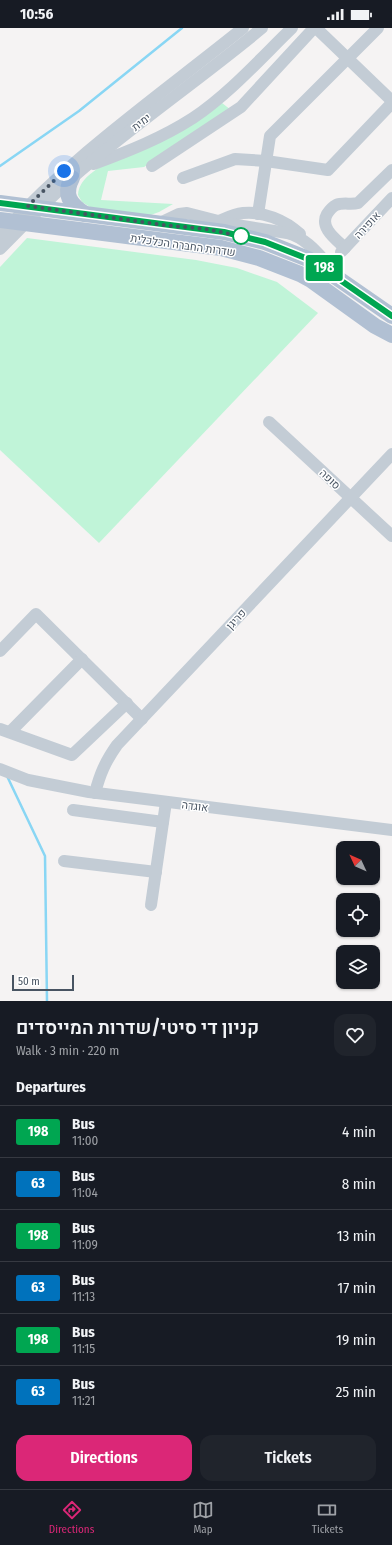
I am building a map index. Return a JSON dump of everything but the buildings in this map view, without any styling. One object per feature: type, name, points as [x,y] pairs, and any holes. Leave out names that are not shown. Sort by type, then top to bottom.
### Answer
[{"type":"main road","points":[[72,178],[69,185],[68,196],[73,204],[85,214]]},
{"type":"main road","name":"שדרות החברה הכלכלית","points":[[0,203],[224,232],[265,242],[308,259],[392,316]]},
{"type":"main road","name":"שדרות החברה הכלכלית","points":[[13,221],[161,241],[203,245],[260,258],[311,280],[370,322],[392,335]]},
{"type":"street","name":"ימית","points":[[34,207],[72,164],[243,28]]},
{"type":"street","name":"ימית","points":[[34,207],[262,28]]},
{"type":"street","points":[[85,167],[127,152],[194,118],[225,93],[292,28]]},
{"type":"street","points":[[152,166],[233,113],[315,28],[392,102],[328,170],[266,161],[235,159],[183,178]]},
{"type":"street","points":[[258,214],[270,136],[378,28]]},
{"type":"street","points":[[245,73],[244,82],[251,96]]},
{"type":"street","points":[[225,93],[233,90],[251,96]]},
{"type":"street","name":"אופירה","points":[[392,170],[358,203],[336,206],[326,216],[325,225],[343,250],[392,198]]},
{"type":"street","points":[[0,236],[13,221],[34,207]]},
{"type":"street","points":[[158,224],[179,214],[187,213],[246,227],[295,235],[311,245]]},
{"type":"street","points":[[218,221],[242,213],[258,214],[286,223],[311,245],[343,282]]},
{"type":"street","points":[[0,249],[13,221]]},
{"type":"street","name":"סופה","points":[[269,422],[392,536]]},
{"type":"street","name":"פריגן","points":[[95,793],[100,773],[107,759],[117,745],[392,454]]},
{"type":"street","points":[[0,651],[36,614],[142,718]]},
{"type":"street","points":[[82,659],[5,731],[72,755],[127,703]]},
{"type":"street","name":"אוגדה","points":[[0,768],[28,780],[56,787],[392,830]]},
{"type":"street","points":[[151,905],[166,802]]},
{"type":"street","points":[[73,810],[163,822]]},
{"type":"street","points":[[64,861],[156,872]]},
{"type":"green space","points":[[222,103],[231,110],[144,167],[108,171],[101,200],[173,204],[148,216],[90,207],[82,202],[78,195],[80,186],[86,178],[101,166]]},
{"type":"green space","points":[[27,238],[196,260],[237,268],[277,282],[318,313],[99,543],[0,450],[0,267]]},
{"type":"waterway","points":[[0,166],[79,111],[182,28]]},
{"type":"waterway","points":[[7,776],[45,856],[47,1001]]},
{"type":"bus line","name":"198","points":[[0,203],[163,225],[206,229],[265,242],[308,259],[333,274],[384,312],[392,316]]},
{"type":"route","points":[[64,171],[28,206],[163,225],[206,229],[245,237],[241,236]]}]
